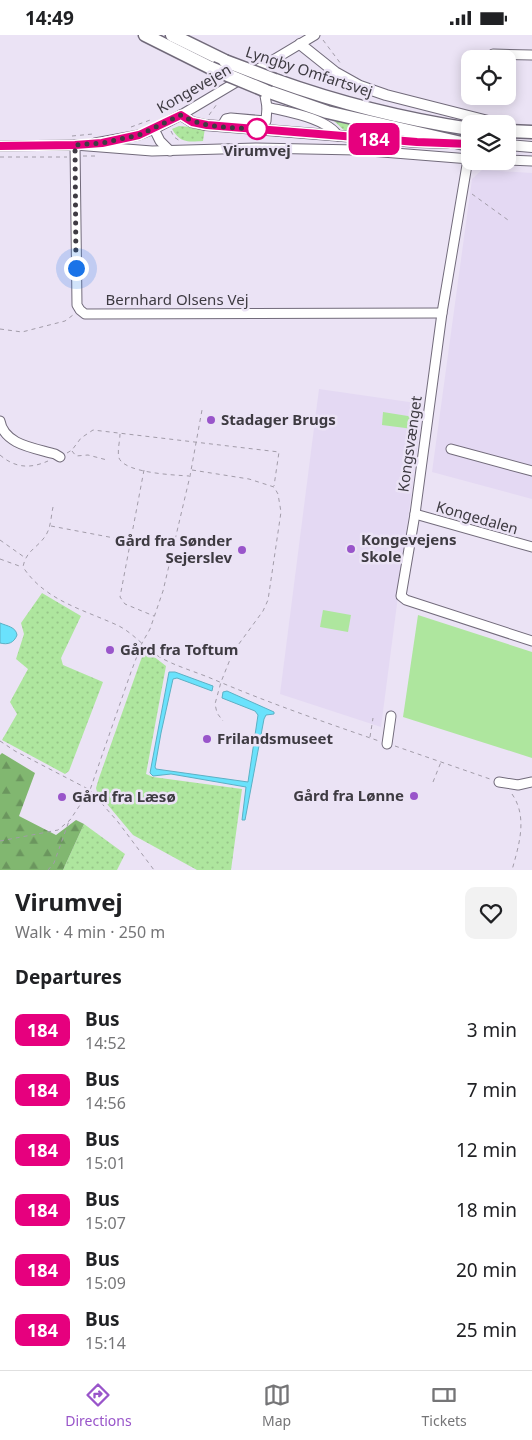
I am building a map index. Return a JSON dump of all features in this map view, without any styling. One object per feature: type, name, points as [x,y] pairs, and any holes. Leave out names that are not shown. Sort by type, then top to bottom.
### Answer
[{"type":"highway","points":[[145,35],[211,68],[264,90],[327,112],[461,142]]},
{"type":"highway","name":"Lyngby Omfartsvej","points":[[172,35],[225,61],[322,97],[364,109],[461,128]]},
{"type":"highway","points":[[516,131],[532,131]]},
{"type":"main road","points":[[300,44],[335,72],[360,86],[386,95],[465,115]]},
{"type":"main road","points":[[181,115],[192,122],[222,126],[417,142],[461,144]]},
{"type":"main road","points":[[516,127],[532,131]]},
{"type":"main road","points":[[516,146],[532,147]]},
{"type":"street","points":[[300,44],[315,35]]},
{"type":"street","name":"Kongevejen","points":[[0,145],[75,145],[102,143],[139,135],[181,115],[300,44]]},
{"type":"street","points":[[516,55],[532,55]]},
{"type":"street","points":[[222,126],[226,119],[231,118],[266,121],[267,107],[264,90]]},
{"type":"street","points":[[267,107],[310,118],[333,128],[338,136]]},
{"type":"street","name":"Kongevejen","points":[[154,129],[160,141],[170,151]]},
{"type":"street","points":[[139,135],[152,151]]},
{"type":"street","points":[[75,145],[77,305],[80,310]]},
{"type":"street","name":"Kongevejen","points":[[75,145],[152,151],[256,148],[350,150],[461,158]]},
{"type":"street","points":[[516,160],[532,161]]},
{"type":"street","name":"Kongsvænget","points":[[467,170],[442,313],[415,514],[401,596],[406,600],[532,641]]},
{"type":"street","name":"Bernhard Olsens Vej","points":[[80,310],[89,315],[442,313]]},
{"type":"street","points":[[0,421],[5,435],[14,441],[55,453],[60,457]]},
{"type":"street","points":[[451,449],[532,471]]},
{"type":"street","name":"Kongedalen","points":[[415,514],[532,547]]},
{"type":"street","points":[[387,744],[391,716]]},
{"type":"street","points":[[499,782],[518,785],[532,783]]},
{"type":"path","points":[[319,35],[343,67]]},
{"type":"path","points":[[129,127],[153,119]]},
{"type":"path","points":[[167,122],[174,137],[186,143]]},
{"type":"path","points":[[72,136],[98,133]]},
{"type":"path","points":[[463,188],[508,221]]},
{"type":"path","points":[[0,329],[22,332],[65,321],[80,310]]},
{"type":"path","points":[[48,870],[54,863],[70,820],[90,790],[142,643],[150,629],[174,545],[190,476],[202,410]]},
{"type":"path","points":[[0,455],[15,464],[31,467],[72,451],[81,437],[92,430],[279,453],[274,487],[278,494],[281,512],[268,600],[263,611],[232,652],[215,703],[217,713],[223,721]]},
{"type":"path","points":[[120,434],[118,456],[123,464],[164,475],[190,476]]},
{"type":"path","points":[[72,451],[76,455],[88,455],[107,460]]},
{"type":"path","points":[[144,470],[120,597],[125,604],[154,616]]},
{"type":"path","points":[[191,470],[249,479],[274,487]]},
{"type":"path","points":[[23,567],[25,557],[46,536],[53,507]]},
{"type":"path","points":[[50,525],[131,541]]},
{"type":"path","points":[[0,539],[25,557]]},
{"type":"path","points":[[0,559],[23,567],[38,585],[56,598],[82,612],[118,626],[132,634],[159,656],[290,711],[499,782],[510,791],[521,813],[521,833],[512,870]]},
{"type":"path","points":[[370,738],[373,718]]},
{"type":"path","points":[[0,741],[15,751],[90,790],[118,821],[154,870]]},
{"type":"path","points":[[432,782],[441,762]]},
{"type":"path","points":[[0,841],[58,830],[70,820]]},
{"type":"shaded area","points":[[482,170],[532,173],[532,499],[432,472],[472,179]]},
{"type":"shaded area","name":"Kongevejens Skole","points":[[319,389],[423,404],[381,727],[280,694]]},
{"type":"green space","points":[[332,119],[427,140],[347,133]]},
{"type":"green space","points":[[179,126],[205,128],[203,141],[185,141],[181,139],[172,129]]},
{"type":"green space","points":[[383,412],[414,417],[413,429],[382,425]]},
{"type":"green space","points":[[42,593],[81,616],[61,658],[63,665],[103,682],[69,771],[65,774],[2,740],[17,714],[10,702],[28,669],[16,659],[24,634],[21,623]]},
{"type":"green space","points":[[323,610],[351,615],[348,632],[320,627]]},
{"type":"green space","points":[[418,615],[532,652],[532,758],[403,717]]},
{"type":"green space","points":[[148,652],[166,666],[146,774],[153,777],[242,789],[231,870],[197,870],[133,835],[97,792],[96,788],[99,778],[143,654]]},
{"type":"green space","points":[[2,753],[35,773],[19,816],[56,835],[76,820],[84,824],[63,870],[0,870],[0,755]]},
{"type":"green space","points":[[84,824],[125,854],[117,870],[63,870]]},
{"type":"water","points":[[0,623],[15,630],[17,635],[12,642],[0,643]]},
{"type":"water","points":[[169,672],[175,672],[213,686],[212,691],[177,678],[173,679],[161,733],[156,769],[248,782],[258,715],[255,711],[222,698],[223,692],[227,691],[274,712],[274,714],[266,715],[264,719],[245,820],[242,820],[246,787],[171,774],[153,776],[150,773]]},
{"type":"bus line","name":"184","points":[[0,146],[102,143],[139,135],[181,115],[192,122],[207,125],[417,142],[461,144]]},
{"type":"place","name":"Virumvej","points":[[257,129]]},
{"type":"place","name":"Stadager Brugs","points":[[211,420]]},
{"type":"place","name":"Kongevejens Skole","points":[[351,549]]},
{"type":"place","name":"Gård fra Sønder Sejerslev","points":[[242,550]]},
{"type":"place","name":"Gård fra Toftum","points":[[110,650]]},
{"type":"place","name":"Frilandsmuseet","points":[[207,739]]},
{"type":"place","name":"Gård fra Lønne","points":[[414,796]]},
{"type":"place","name":"Gård fra Læsø","points":[[62,797]]},
{"type":"route","points":[[76,268],[75,145],[102,143],[139,135],[181,115],[192,122],[205,125],[257,129]]}]
